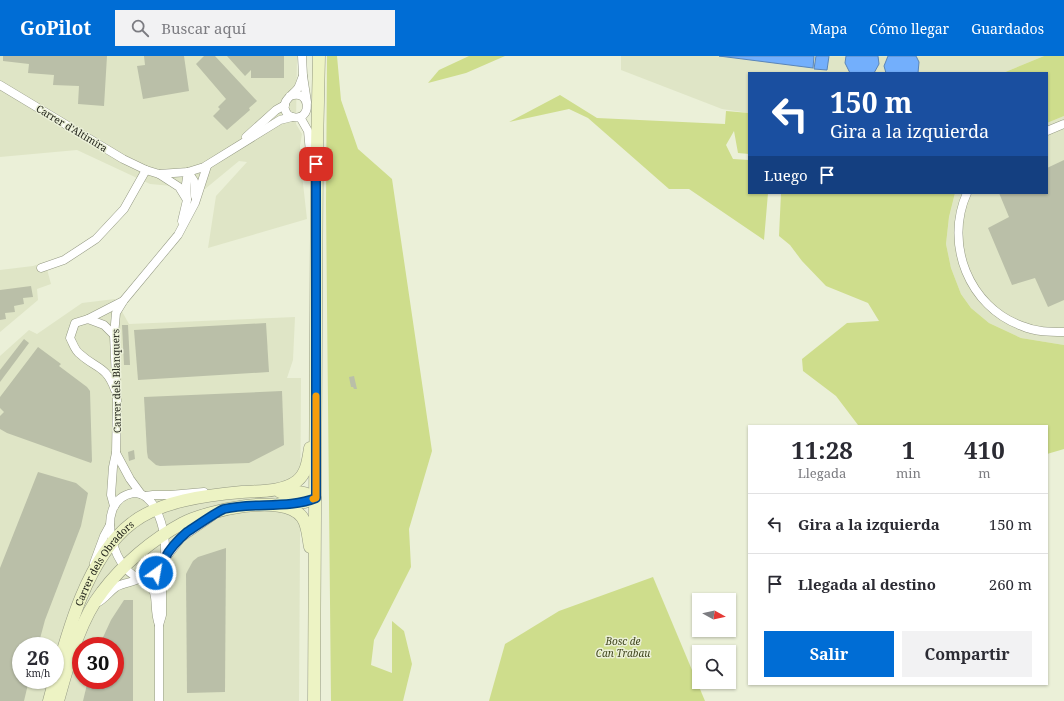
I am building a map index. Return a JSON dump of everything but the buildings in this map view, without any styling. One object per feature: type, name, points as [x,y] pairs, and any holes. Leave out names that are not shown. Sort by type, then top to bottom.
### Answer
[{"type":"street","points":[[296,117],[306,112],[308,104],[302,76],[302,56]]},
{"type":"street","points":[[314,701],[316,225],[319,56]]},
{"type":"street","points":[[302,76],[299,87],[286,101],[285,105],[286,112],[296,117],[308,132],[316,225]]},
{"type":"street","name":"Carrer d'Altimira","points":[[0,85],[123,159],[146,170],[159,174],[188,172],[208,166],[280,120],[296,117]]},
{"type":"street","points":[[290,96],[301,96],[308,104]]},
{"type":"street","name":"Carrer d'Altimira","points":[[228,154],[276,110],[285,105]]},
{"type":"street","points":[[1048,131],[1064,124]]},
{"type":"street","name":"Carrer dels Blanquers","points":[[110,525],[114,506],[111,495],[112,467],[116,453],[117,397],[114,335],[116,313],[124,300],[178,236],[195,203],[208,166]]},
{"type":"street","points":[[42,268],[64,260],[96,239],[124,209],[146,170]]},
{"type":"street","name":"Carrer dels Blanquers","points":[[188,172],[194,181],[195,203]]},
{"type":"street","name":"Carrer dels Blanquers","points":[[178,236],[187,200],[186,184],[188,172]]},
{"type":"street","points":[[159,174],[179,187],[187,200]]},
{"type":"street","points":[[967,194],[958,222],[958,243],[961,260],[974,287],[982,298],[1009,320],[1034,330],[1064,332]]},
{"type":"street","points":[[117,397],[112,382],[104,370],[78,354],[70,338],[75,323],[88,319],[124,300]]},
{"type":"street","points":[[88,319],[104,325],[114,335]]},
{"type":"street","name":"Carrer dels Obradors","points":[[269,491],[290,485],[301,478],[305,472],[316,418]]},
{"type":"street","name":"Carrer dels Blanquers","points":[[116,453],[130,479],[143,495],[152,502],[160,522],[163,536],[164,562],[162,615],[159,625]]},
{"type":"street","name":"Carrer dels Obradors","points":[[55,697],[72,621],[81,597],[93,572],[113,542],[132,523],[156,510],[187,500],[216,494],[269,491],[301,492],[316,498]]},
{"type":"street","name":"Carrer dels Obradors","points":[[114,506],[123,496],[133,493],[143,495],[200,492],[216,494]]},
{"type":"street","name":"Carrer dels Obradors","points":[[55,697],[94,604],[102,591],[142,551],[183,523],[197,517],[223,510],[269,504],[305,502],[316,498]]},
{"type":"street","name":"Carrer dels Obradors","points":[[269,504],[295,512],[303,518],[315,575]]},
{"type":"street","name":"Carrer dels Obradors","points":[[94,604],[102,601],[117,587],[156,573],[176,543],[186,533],[223,510]]},
{"type":"street","points":[[110,525],[113,542],[125,568],[133,575],[143,578],[155,592],[156,616],[159,625],[159,701]]},
{"type":"street","points":[[93,572],[94,562],[106,531],[110,525]]},
{"type":"shaded area","points":[[0,56],[297,56],[296,124],[302,134],[300,146],[301,166],[307,219],[208,248],[216,196],[247,162],[239,161],[205,189],[150,184],[77,150],[0,157]]},
{"type":"shaded area","points":[[621,56],[1044,56],[1005,72],[748,72],[748,113],[722,109],[621,70]]},
{"type":"shaded area","points":[[1064,116],[1064,345],[1021,338],[989,323],[971,308],[961,294],[951,268],[946,244],[949,217],[955,194],[1048,194],[1048,123]]},
{"type":"shaded area","points":[[45,262],[51,284],[37,289],[38,300],[0,332],[0,270],[33,266]]},
{"type":"shaded area","points":[[115,299],[129,324],[295,317],[293,360],[287,378],[301,378],[299,701],[0,701],[0,356],[29,330],[37,334],[82,303]]},
{"type":"green space","points":[[327,56],[337,56],[341,100],[358,149],[392,179],[432,451],[409,529],[411,567],[374,640],[371,665],[392,673],[392,621],[404,631],[412,664],[403,701],[331,701],[326,204]]},
{"type":"green space","points":[[469,56],[505,56],[466,73],[428,83],[439,70]]},
{"type":"green space","points":[[1044,56],[1064,56],[1064,116],[1048,123],[1048,72],[1005,72]]},
{"type":"green space","points":[[560,95],[597,118],[725,124],[726,111],[748,113],[748,154],[738,153],[734,131],[726,145],[733,159],[748,160],[748,194],[768,194],[764,240],[689,189],[669,189],[588,118],[569,109],[509,122]]},
{"type":"green space","points":[[781,194],[955,194],[949,217],[946,244],[951,268],[961,294],[971,308],[989,323],[1021,338],[1064,345],[1064,449],[1048,454],[1048,425],[858,425],[836,396],[803,371],[802,359],[847,323],[879,321],[868,303],[826,286],[802,261],[790,245],[779,236]]},
{"type":"green space","name":"Bosc de Can Trabau","points":[[653,577],[692,670],[692,689],[700,689],[705,701],[489,701],[505,644],[559,611]]},
{"type":"water","points":[[719,56],[814,56],[813,68]]},
{"type":"water","points":[[816,56],[829,56],[827,70],[814,69]]},
{"type":"water","points":[[846,56],[878,56],[879,64],[875,72],[850,72],[845,63]]},
{"type":"water","points":[[888,56],[916,56],[919,62],[918,72],[886,72],[884,66]]},
{"type":"slow traffic","points":[[313,499],[316,498],[316,396]]},
{"type":"route","points":[[156,573],[160,570],[172,548],[186,533],[223,510],[253,505],[305,502],[316,498],[316,164]]}]
